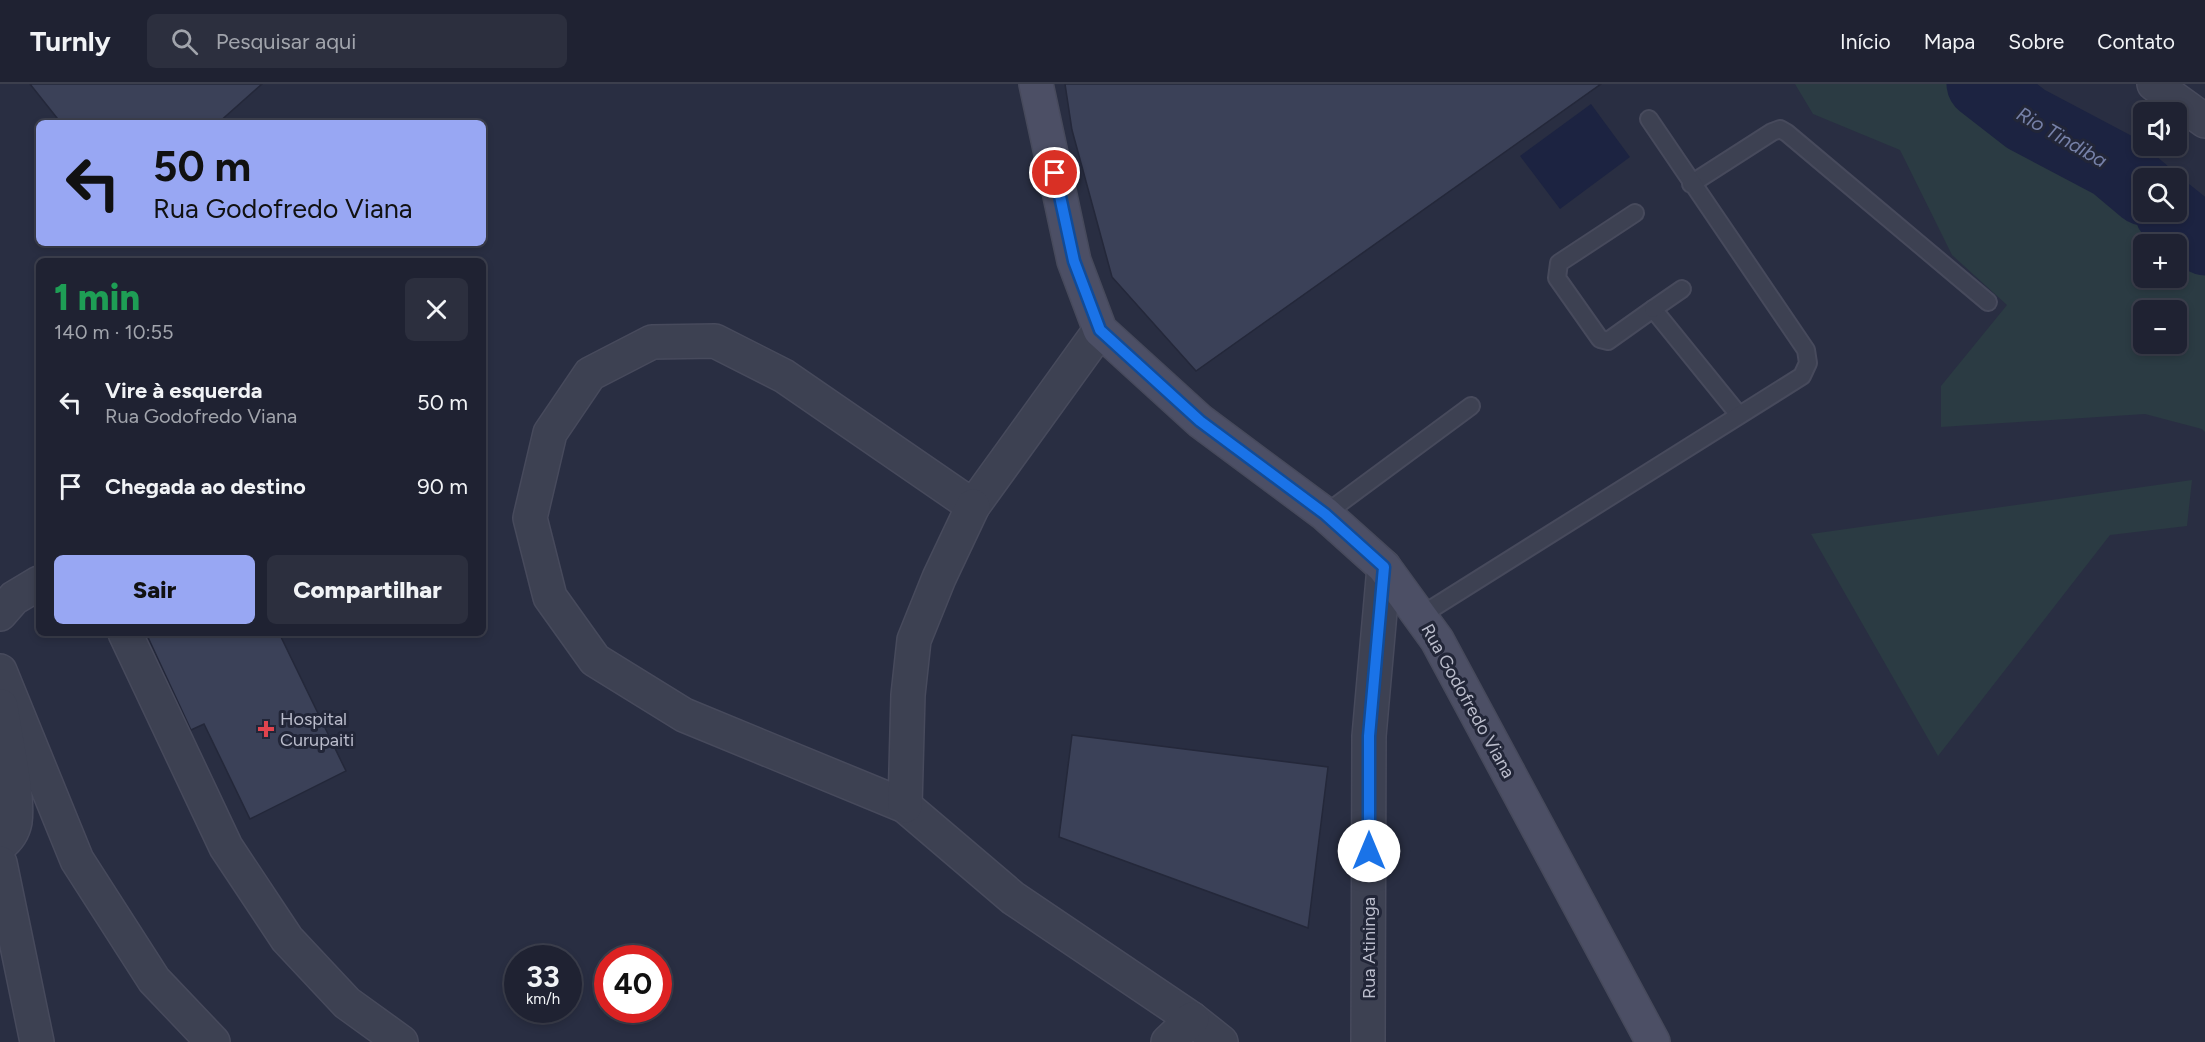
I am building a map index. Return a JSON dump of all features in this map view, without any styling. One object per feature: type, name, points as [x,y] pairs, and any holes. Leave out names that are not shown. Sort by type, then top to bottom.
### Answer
[{"type":"main road","name":"Rua Godofredo Viana","points":[[1036,84],[1074,261],[1100,330],[1200,421],[1325,514],[1384,567],[1437,640],[1653,1042]]},
{"type":"street","points":[[2154,84],[2205,121]]},
{"type":"street","points":[[905,806],[908,695],[914,640],[939,578],[973,506],[1100,330]]},
{"type":"street","points":[[973,506],[784,376],[715,341],[651,342],[590,374],[550,433],[530,518],[550,597],[595,660],[684,715],[905,806],[1013,898],[1192,1018],[1221,1042]]},
{"type":"street","name":"Rua Atininga","points":[[1368,1042],[1369,736],[1384,567]]},
{"type":"street","points":[[0,614],[14,598],[36,585]]},
{"type":"street","points":[[126,636],[226,847],[287,939],[347,1003],[401,1042]]},
{"type":"street","points":[[0,671],[77,860],[154,980],[213,1042]]},
{"type":"street","points":[[0,701],[15,801],[15,823],[8,839],[0,845]]},
{"type":"street","points":[[0,863],[37,1042]]},
{"type":"street","points":[[1168,1042],[1192,1018]]},
{"type":"lane","points":[[1420,616],[1802,375],[1808,363],[1806,350],[1691,184],[1649,119]]},
{"type":"lane","points":[[1691,184],[1780,129],[1988,302]]},
{"type":"lane","points":[[1635,213],[1559,263],[1557,278],[1600,339],[1604,341],[1608,341],[1682,289]]},
{"type":"lane","points":[[1653,309],[1739,415]]},
{"type":"lane","points":[[1325,514],[1471,406]]},
{"type":"shaded area","points":[[1795,84],[1964,84],[2133,204],[2133,222],[2158,222],[2175,234],[2133,234],[2133,288],[2187,288],[2187,242],[2205,255],[2205,432],[2202,429],[2145,414],[1941,427],[1941,386],[2007,305],[1952,255],[1900,150],[1813,114]]},
{"type":"shaded area","points":[[2192,480],[2187,526],[2110,535],[1938,756],[1811,534]]},
{"type":"water","points":[[1591,104],[1630,157],[1560,209],[1520,156]]},
{"type":"building","points":[[30,84],[262,84],[221,120],[59,120]]},
{"type":"building","points":[[1065,84],[1601,84],[1196,371],[1112,277],[1072,130]]},
{"type":"building","name":"Hospital Curupaiti","points":[[147,636],[280,636],[346,771],[250,819],[204,724],[191,730]]},
{"type":"building","points":[[1072,735],[1328,767],[1308,928],[1059,837]]},
{"type":"waterway","name":"Rio Tindiba","points":[[1981,84],[2026,119],[2113,165],[2133,182]]},
{"type":"waterway","name":"Rio Tindiba","points":[[2181,222],[2205,241]]},
{"type":"place","name":"Hospital Curupaiti","points":[[266,729]]},
{"type":"route","points":[[1055,173],[1074,261],[1100,330],[1200,421],[1325,514],[1384,567],[1369,736],[1369,851]]}]
